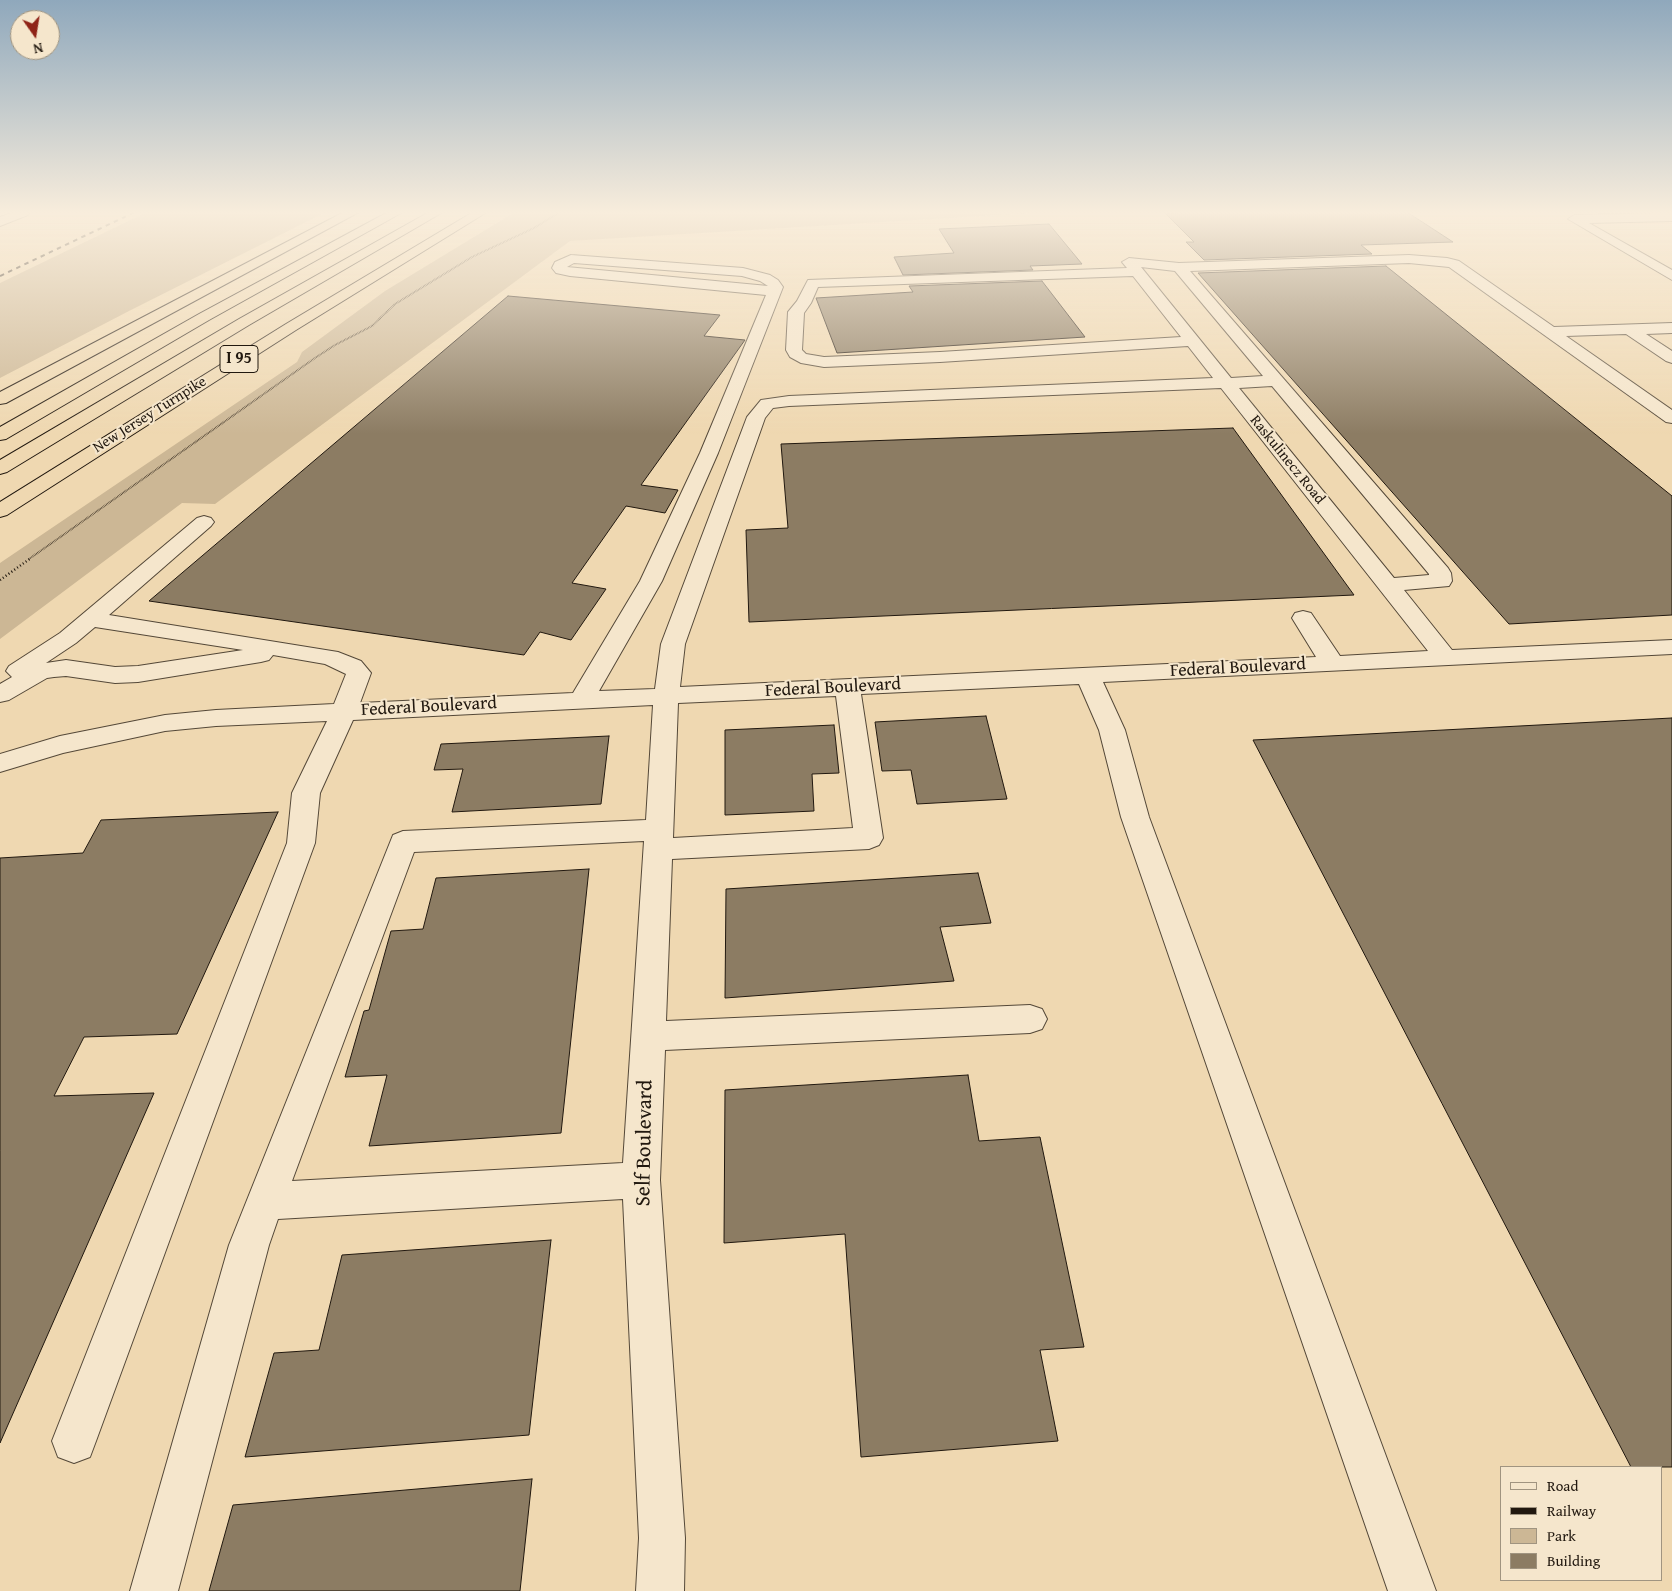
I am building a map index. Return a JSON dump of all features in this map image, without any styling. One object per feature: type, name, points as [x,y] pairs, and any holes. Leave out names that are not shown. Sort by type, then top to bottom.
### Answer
[{"type":"highway","points":[[0,399],[213,286]]},
{"type":"highway","points":[[0,435],[261,286]]},
{"type":"highway","name":"New Jersey Turnpike","points":[[0,468],[307,286]]},
{"type":"highway","name":"New Jersey Turnpike","points":[[0,511],[357,286]]},
{"type":"street","points":[[723,286],[774,291]]},
{"type":"street","points":[[582,700],[651,581],[709,453],[775,286]]},
{"type":"street","points":[[812,286],[804,303],[796,312],[794,350],[801,358],[824,362],[940,358],[1194,342]]},
{"type":"street","name":"Raskulinecz Road","points":[[1149,286],[1446,658]]},
{"type":"street","points":[[1196,286],[1440,572],[1442,581],[1387,585]]},
{"type":"street","points":[[1485,286],[1672,418]]},
{"type":"street","points":[[1550,332],[1672,328]]},
{"type":"street","points":[[1630,330],[1672,358]]},
{"type":"street","name":"Self Boulevard","points":[[660,1591],[662,1538],[641,1180],[666,696],[673,644],[756,417],[767,404],[789,400],[1276,380]]},
{"type":"street","points":[[0,687],[6,679],[68,638],[204,522]]},
{"type":"street","points":[[1303,618],[1333,664]]},
{"type":"street","points":[[74,1441],[301,843],[306,793],[344,712],[359,673],[352,666],[330,657],[90,619]]},
{"type":"street","name":"Federal Boulevard","points":[[0,764],[90,737],[165,723],[216,718],[1672,647]]},
{"type":"street","points":[[0,694],[38,673],[53,669],[66,668],[115,674],[138,674],[287,651]]},
{"type":"street","points":[[1088,676],[1112,730],[1135,817],[1412,1591]]},
{"type":"street","points":[[154,1591],[249,1245],[403,842],[869,838],[847,687]]},
{"type":"street","points":[[649,1036],[1030,1019]]},
{"type":"street","points":[[266,1201],[641,1180]]},
{"type":"path","points":[[0,580],[315,358],[335,345],[372,326],[396,304],[422,286]]},
{"type":"green space","points":[[0,286],[178,286],[129,311],[0,378]]},
{"type":"green space","points":[[393,286],[509,286],[215,504],[182,503],[0,639],[0,563],[297,362],[302,352]]},
{"type":"building","points":[[909,286],[1046,286],[1085,337],[837,353],[816,298],[913,292]]},
{"type":"building","points":[[1210,286],[1411,286],[1672,496],[1672,615],[1509,624]]},
{"type":"building","points":[[508,296],[720,315],[704,336],[745,340],[641,485],[678,490],[665,513],[626,506],[572,583],[606,589],[571,640],[540,632],[524,655],[149,601]]},
{"type":"building","points":[[1233,428],[1354,595],[749,622],[746,530],[788,528],[781,444]]},
{"type":"building","points":[[986,716],[1007,799],[917,804],[911,770],[882,771],[875,722]]},
{"type":"building","points":[[1672,718],[1672,1467],[1630,1466],[1253,740]]},
{"type":"building","points":[[834,725],[839,773],[812,774],[814,811],[725,815],[725,730]]},
{"type":"building","points":[[609,736],[601,804],[452,812],[463,769],[434,770],[441,744]]},
{"type":"building","points":[[278,812],[177,1034],[84,1037],[54,1096],[154,1093],[0,1443],[0,858],[83,853],[101,820]]},
{"type":"building","points":[[589,869],[561,1133],[369,1146],[387,1075],[345,1077],[364,1011],[369,1010],[391,931],[423,929],[436,878]]},
{"type":"building","points":[[978,873],[991,923],[940,927],[954,981],[725,998],[726,889]]},
{"type":"building","points":[[968,1075],[979,1141],[1040,1137],[1084,1347],[1040,1350],[1058,1441],[861,1457],[845,1234],[724,1243],[725,1090]]},
{"type":"building","points":[[551,1240],[529,1435],[245,1457],[274,1353],[319,1350],[342,1255]]},
{"type":"building","points":[[532,1479],[520,1591],[209,1591],[233,1505]]}]
